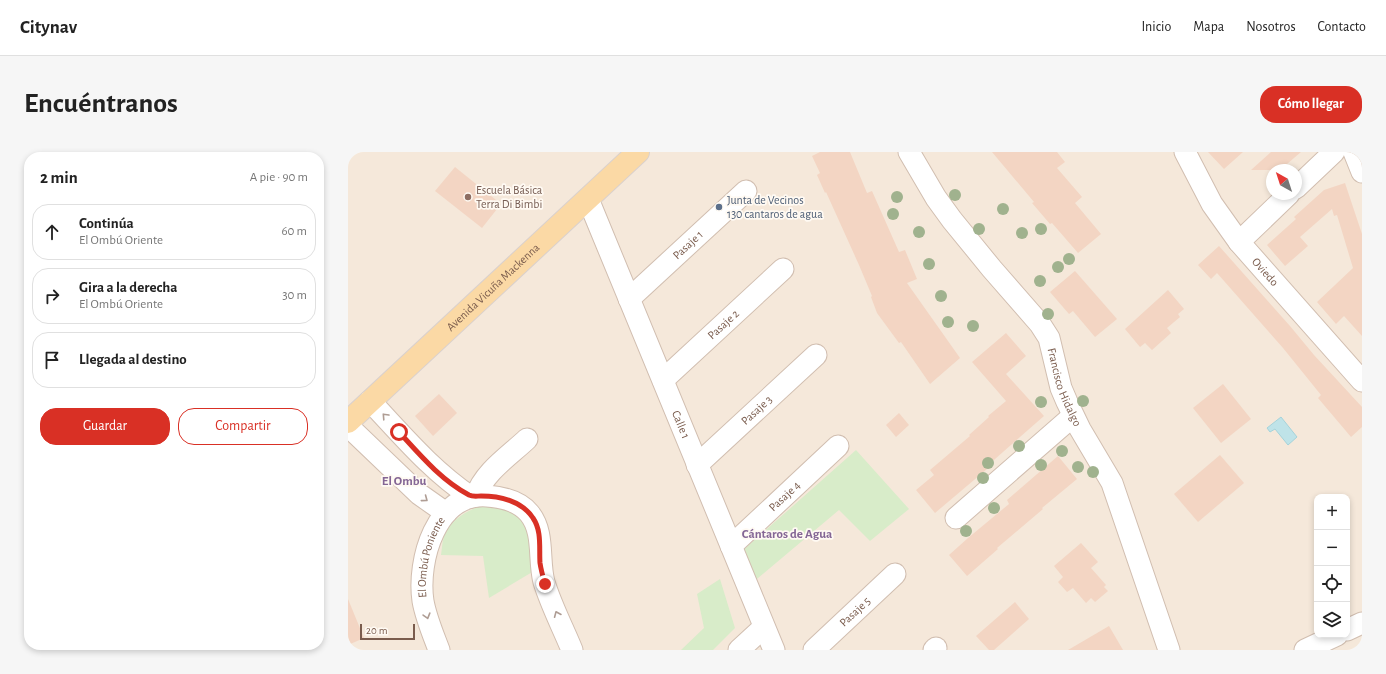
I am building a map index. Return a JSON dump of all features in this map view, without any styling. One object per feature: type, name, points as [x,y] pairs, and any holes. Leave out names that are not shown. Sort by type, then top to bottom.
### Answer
[{"type":"main road","name":"Avenida Vicuña Mackenna","points":[[348,422],[588,199],[630,154]]},
{"type":"street","name":"Francisco Hidalgo","points":[[909,152],[929,187],[952,220],[1045,331],[1052,347],[1061,388],[1073,416],[1112,483],[1170,650]]},
{"type":"street","name":"Oviedo","points":[[1185,152],[1212,204],[1239,242],[1362,381]]},
{"type":"street","points":[[1302,182],[1334,152]]},
{"type":"street","points":[[1354,152],[1362,172]]},
{"type":"street","name":"Pasaje 1","points":[[629,299],[746,191]]},
{"type":"street","name":"Calle 1","points":[[588,199],[774,650]]},
{"type":"street","points":[[1239,242],[1283,200]]},
{"type":"street","name":"Pasaje 2","points":[[663,380],[783,268]]},
{"type":"street","name":"Pasaje 3","points":[[697,465],[816,355]]},
{"type":"street","points":[[370,401],[430,465],[455,486],[462,502]]},
{"type":"street","points":[[956,518],[1073,416]]},
{"type":"street","name":"El Ombú Poniente","points":[[348,426],[419,494],[462,502]]},
{"type":"street","points":[[462,502],[479,487],[487,476],[527,439]]},
{"type":"street","name":"Pasaje 4","points":[[731,546],[838,446]]},
{"type":"street","points":[[462,502],[492,497],[511,501],[527,511],[533,518],[538,528],[542,572],[545,584],[572,650]]},
{"type":"street","name":"El Ombú Poniente","points":[[439,650],[426,616],[423,601],[423,568],[430,541],[437,526],[462,502]]},
{"type":"street","name":"Pasaje 5","points":[[814,650],[895,574]]},
{"type":"street","points":[[1350,629],[1362,624]]},
{"type":"street","points":[[739,650],[764,627]]},
{"type":"street","points":[[1305,650],[1331,638]]},
{"type":"shaded area","points":[[348,152],[1362,152],[1362,650],[348,650]]},
{"type":"green space","points":[[856,450],[909,509],[870,541],[839,510],[751,584],[741,552]]},
{"type":"green space","points":[[483,505],[514,510],[530,533],[534,571],[489,598],[483,556],[441,555],[444,536],[455,520],[471,510]]},
{"type":"green space","points":[[720,579],[735,628],[713,650],[681,650],[704,628],[697,594]]},
{"type":"water","points":[[1281,417],[1297,437],[1288,445],[1275,429],[1270,432],[1267,428]]},
{"type":"building","points":[[820,152],[850,152],[867,193],[872,191],[899,252],[905,250],[917,279],[907,283],[960,358],[930,384],[901,342],[899,343],[877,313],[871,297],[872,296],[859,265],[817,175],[820,173],[812,156]]},
{"type":"building","points":[[992,152],[1057,152],[1065,162],[1057,168],[1082,197],[1075,203],[1101,234],[1078,253],[1032,203],[1034,202]]},
{"type":"building","points":[[1208,152],[1243,152],[1224,169]]},
{"type":"building","points":[[1271,152],[1301,152],[1287,164],[1266,164],[1266,170],[1251,170]]},
{"type":"building","name":"Escuela Básica Terra Di Bimbi","points":[[455,167],[501,204],[482,228],[435,191]]},
{"type":"building","points":[[1345,183],[1362,234],[1362,336],[1344,316],[1336,324],[1317,302],[1353,268],[1337,215],[1334,216],[1332,209],[1300,237],[1308,246],[1285,266],[1267,245],[1296,219],[1294,217],[1324,190]]},
{"type":"building","points":[[1219,246],[1314,355],[1362,407],[1362,427],[1351,437],[1318,398],[1321,395],[1283,348],[1217,273],[1211,279],[1198,265]]},
{"type":"building","points":[[1075,271],[1117,319],[1095,337],[1073,311],[1069,314],[1050,292]]},
{"type":"building","points":[[1168,290],[1184,309],[1178,314],[1180,317],[1167,328],[1171,333],[1152,350],[1145,343],[1140,347],[1125,329]]},
{"type":"building","points":[[1006,333],[1026,356],[1006,374],[1044,416],[986,467],[987,469],[935,513],[916,490],[934,475],[930,470],[970,436],[969,435],[989,417],[988,416],[1006,401],[972,362]]},
{"type":"building","points":[[1223,384],[1251,419],[1221,443],[1193,408]]},
{"type":"building","points":[[439,394],[457,413],[433,436],[415,416]]},
{"type":"building","points":[[899,413],[909,425],[896,437],[886,425]]},
{"type":"building","points":[[1220,455],[1244,483],[1198,522],[1174,494]]},
{"type":"building","points":[[1058,456],[1077,479],[1042,508],[1043,509],[967,576],[949,555],[1009,504],[1007,500]]},
{"type":"building","points":[[1081,543],[1098,562],[1091,568],[1106,585],[1104,587],[1108,591],[1095,602],[1091,598],[1086,603],[1073,588],[1067,592],[1058,582],[1063,577],[1054,566]]},
{"type":"building","points":[[348,599],[364,638],[348,645]]},
{"type":"building","points":[[1015,602],[1029,619],[994,650],[989,650],[976,636]]},
{"type":"building","points":[[1109,626],[1123,650],[1068,650]]},
{"type":"place","name":"Escuela Básica Terra Di Bimbi","points":[[468,197]]},
{"type":"place","name":"Junta de Vecinos 130 cantaros de agua","points":[[719,207]]},
{"type":"district","name":"El Ombu","points":[[404,480]]},
{"type":"district","name":"Cántaros de Agua","points":[[787,533]]},
{"type":"route","points":[[399,432],[441,475],[471,497],[492,497],[511,501],[527,511],[533,518],[538,528],[540,562],[545,584]]}]
